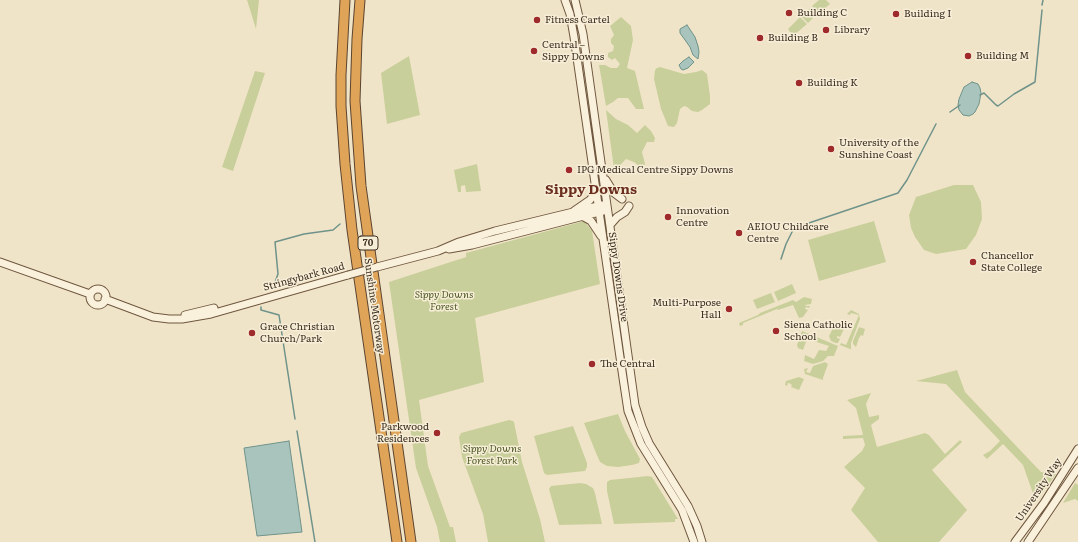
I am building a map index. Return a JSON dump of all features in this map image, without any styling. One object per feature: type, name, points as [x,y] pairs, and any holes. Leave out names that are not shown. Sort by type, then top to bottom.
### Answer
[{"type":"highway","name":"Sunshine Motorway","points":[[345,0],[341,74],[345,164],[353,237],[396,542]]},
{"type":"highway","name":"Sunshine Motorway","points":[[360,0],[355,101],[360,179],[371,268],[411,542]]},
{"type":"highway","points":[[402,484],[415,542]]},
{"type":"main road","name":"Sippy Downs Drive","points":[[565,0],[570,14],[573,31],[625,394],[631,421],[644,450],[682,510],[694,542]]},
{"type":"main road","name":"Sippy Downs Drive","points":[[575,0],[583,34],[616,265],[619,298],[636,410],[650,445],[688,506],[698,526],[702,542]]},
{"type":"main road","points":[[603,177],[614,193],[622,199]]},
{"type":"main road","points":[[572,212],[590,200],[596,192]]},
{"type":"main road","points":[[610,225],[617,217],[625,212],[629,206]]},
{"type":"main road","name":"Stringybark Road","points":[[105,299],[133,309],[159,314],[186,315],[245,303],[438,250],[464,240],[572,212],[607,207]]},
{"type":"main road","name":"Stringybark Road","points":[[438,250],[472,245],[582,216],[598,209]]},
{"type":"main road","points":[[582,216],[591,221],[602,238]]},
{"type":"main road","points":[[0,262],[90,294]]},
{"type":"main road","points":[[96,289],[101,290],[105,299],[102,303],[95,304],[90,299],[90,294],[96,289]]},
{"type":"main road","name":"University Way","points":[[1015,542],[1048,498],[1078,449]]},
{"type":"main road","name":"University Way","points":[[1028,542],[1078,468]]},
{"type":"green space","points":[[247,0],[259,0],[256,29]]},
{"type":"green space","points":[[819,0],[826,0],[830,4],[818,14],[812,6]]},
{"type":"green space","points":[[810,8],[816,15],[808,23],[801,16]]},
{"type":"green space","points":[[621,17],[631,26],[633,40],[627,68],[635,71],[644,109],[636,109],[628,98],[618,98],[606,106],[599,65],[617,68],[620,64],[615,58],[612,60],[608,57],[608,53],[613,51],[614,46],[611,43],[611,39],[614,35],[610,26]]},
{"type":"green space","points":[[800,17],[807,24],[793,36],[788,29]]},
{"type":"green space","points":[[409,56],[420,115],[387,124],[381,73]]},
{"type":"green space","points":[[660,67],[684,74],[702,70],[707,74],[710,104],[698,112],[692,111],[684,106],[680,109],[677,123],[674,127],[668,126],[661,109],[654,79],[655,70]]},
{"type":"green space","points":[[255,71],[265,73],[233,171],[222,167]]},
{"type":"green space","points":[[606,110],[616,119],[628,125],[637,133],[645,125],[651,131],[655,138],[654,142],[647,142],[642,152],[645,164],[644,166],[639,166],[626,159],[618,170],[614,169]]},
{"type":"green space","points":[[477,164],[481,191],[466,192],[465,185],[461,186],[461,192],[458,192],[454,170]]},
{"type":"green space","points":[[954,185],[973,185],[981,202],[982,219],[976,235],[966,249],[936,254],[924,250],[911,228],[909,215],[916,197]]},
{"type":"green space","name":"Sippy Downs Forest","points":[[584,221],[592,231],[600,284],[475,318],[484,382],[419,400],[428,466],[450,527],[453,527],[456,542],[440,542],[437,527],[416,468],[389,282],[466,257],[466,253]]},
{"type":"green space","points":[[874,221],[886,262],[819,281],[808,240]]},
{"type":"green space","points":[[792,284],[796,293],[778,301],[774,292]]},
{"type":"green space","points":[[771,293],[775,302],[757,309],[753,300]]},
{"type":"green space","points":[[804,297],[812,299],[811,304],[805,305],[810,306],[809,308],[806,307],[805,309],[808,310],[803,317],[799,318],[793,305],[778,310],[777,309],[743,323],[743,325],[740,326],[739,323],[760,313],[793,300],[796,302]]},
{"type":"green space","points":[[851,310],[859,314],[860,319],[850,349],[840,345],[841,343],[846,345],[859,315],[851,313],[850,315],[847,314]]},
{"type":"green space","points":[[838,325],[845,327],[840,337],[837,336],[837,338],[840,339],[838,343],[836,343],[831,341],[829,336],[834,326],[837,327]]},
{"type":"green space","points":[[859,327],[865,329],[863,336],[861,335],[859,338],[856,347],[853,344],[853,341]]},
{"type":"green space","points":[[802,331],[838,346],[834,356],[828,356],[823,361],[813,364],[804,361],[805,355],[814,359],[819,350],[826,351],[829,346],[807,339],[803,350],[798,348],[797,345]]},
{"type":"green space","points":[[825,362],[828,364],[823,380],[805,374],[804,369],[808,368],[806,372],[810,373],[813,366]]},
{"type":"green space","points":[[957,370],[965,392],[1041,472],[1056,474],[1036,502],[1023,465],[1003,444],[987,459],[983,455],[990,451],[1000,441],[946,384],[916,381]]},
{"type":"green space","points":[[799,377],[804,379],[799,390],[791,387],[792,385],[789,383],[787,386],[785,385],[786,381]]},
{"type":"green space","points":[[871,393],[866,404],[869,417],[879,415],[879,419],[871,425],[877,447],[925,433],[929,435],[945,454],[960,440],[962,442],[932,470],[967,510],[939,542],[878,542],[851,510],[865,488],[844,467],[862,451],[865,445],[863,438],[843,439],[843,436],[863,435],[856,408],[847,400]]},
{"type":"green space","points":[[618,414],[640,459],[639,463],[618,467],[607,466],[600,462],[596,453],[584,423]]},
{"type":"green space","name":"Sippy Downs Forest Park","points":[[509,420],[514,422],[522,462],[540,519],[545,542],[488,542],[483,514],[462,457],[459,437],[461,433]]},
{"type":"green space","points":[[573,426],[587,463],[585,471],[547,475],[544,473],[534,436]]},
{"type":"green space","points":[[648,476],[652,477],[678,519],[675,519],[675,522],[614,524],[607,491],[607,482],[610,480]]},
{"type":"green space","points":[[580,483],[586,484],[593,488],[602,524],[559,525],[549,489],[551,486]]},
{"type":"green space","points":[[1075,483],[1078,485],[1078,501],[1075,499],[1063,503]]},
{"type":"water","points":[[687,25],[695,37],[698,46],[698,59],[693,55],[690,47],[680,33],[680,29]]},
{"type":"water","points":[[689,57],[694,62],[688,68],[683,70],[681,69],[679,65]]},
{"type":"water","points":[[972,82],[978,84],[980,88],[981,93],[979,104],[973,114],[969,116],[963,115],[959,110],[959,99],[964,87]]},
{"type":"water","points":[[289,441],[302,532],[257,536],[244,448]]},
{"type":"waterway","points":[[1042,5],[1043,0]]},
{"type":"waterway","points":[[980,95],[984,93],[998,106],[1014,94],[1035,82],[1042,10]]},
{"type":"waterway","points":[[950,112],[960,105]]},
{"type":"waterway","points":[[781,259],[794,228],[898,193],[907,180],[936,124]]},
{"type":"waterway","points":[[274,285],[278,274],[275,242],[304,234],[333,230],[340,224]]},
{"type":"waterway","points":[[261,307],[261,310],[279,315],[295,419]]},
{"type":"waterway","points":[[297,431],[315,542]]},
{"type":"place","name":"Building C","points":[[789,13]]},
{"type":"place","name":"Building I","points":[[896,14]]},
{"type":"place","name":"Fitness Cartel","points":[[537,20]]},
{"type":"place","name":"Library","points":[[826,30]]},
{"type":"place","name":"Building B","points":[[760,38]]},
{"type":"place","name":"Central – Sippy Downs","points":[[534,51]]},
{"type":"place","name":"Building M","points":[[968,56]]},
{"type":"place","name":"Building K","points":[[799,83]]},
{"type":"place","name":"University of the Sunshine Coast","points":[[831,149]]},
{"type":"place","name":"IPG Medical Centre Sippy Downs","points":[[569,170]]},
{"type":"place","name":"Innovation Centre","points":[[668,217]]},
{"type":"place","name":"AEIOU Childcare Centre","points":[[739,233]]},
{"type":"place","name":"Chancellor State College","points":[[973,262]]},
{"type":"place","name":"Multi-Purpose Hall","points":[[729,309]]},
{"type":"place","name":"Siena Catholic School","points":[[776,331]]},
{"type":"place","name":"Grace Christian Church/Park","points":[[252,333]]},
{"type":"place","name":"The Central","points":[[592,364]]},
{"type":"place","name":"Parkwood Residences","points":[[437,433]]},
{"type":"district","name":"Sippy Downs","points":[[591,190]]}]
